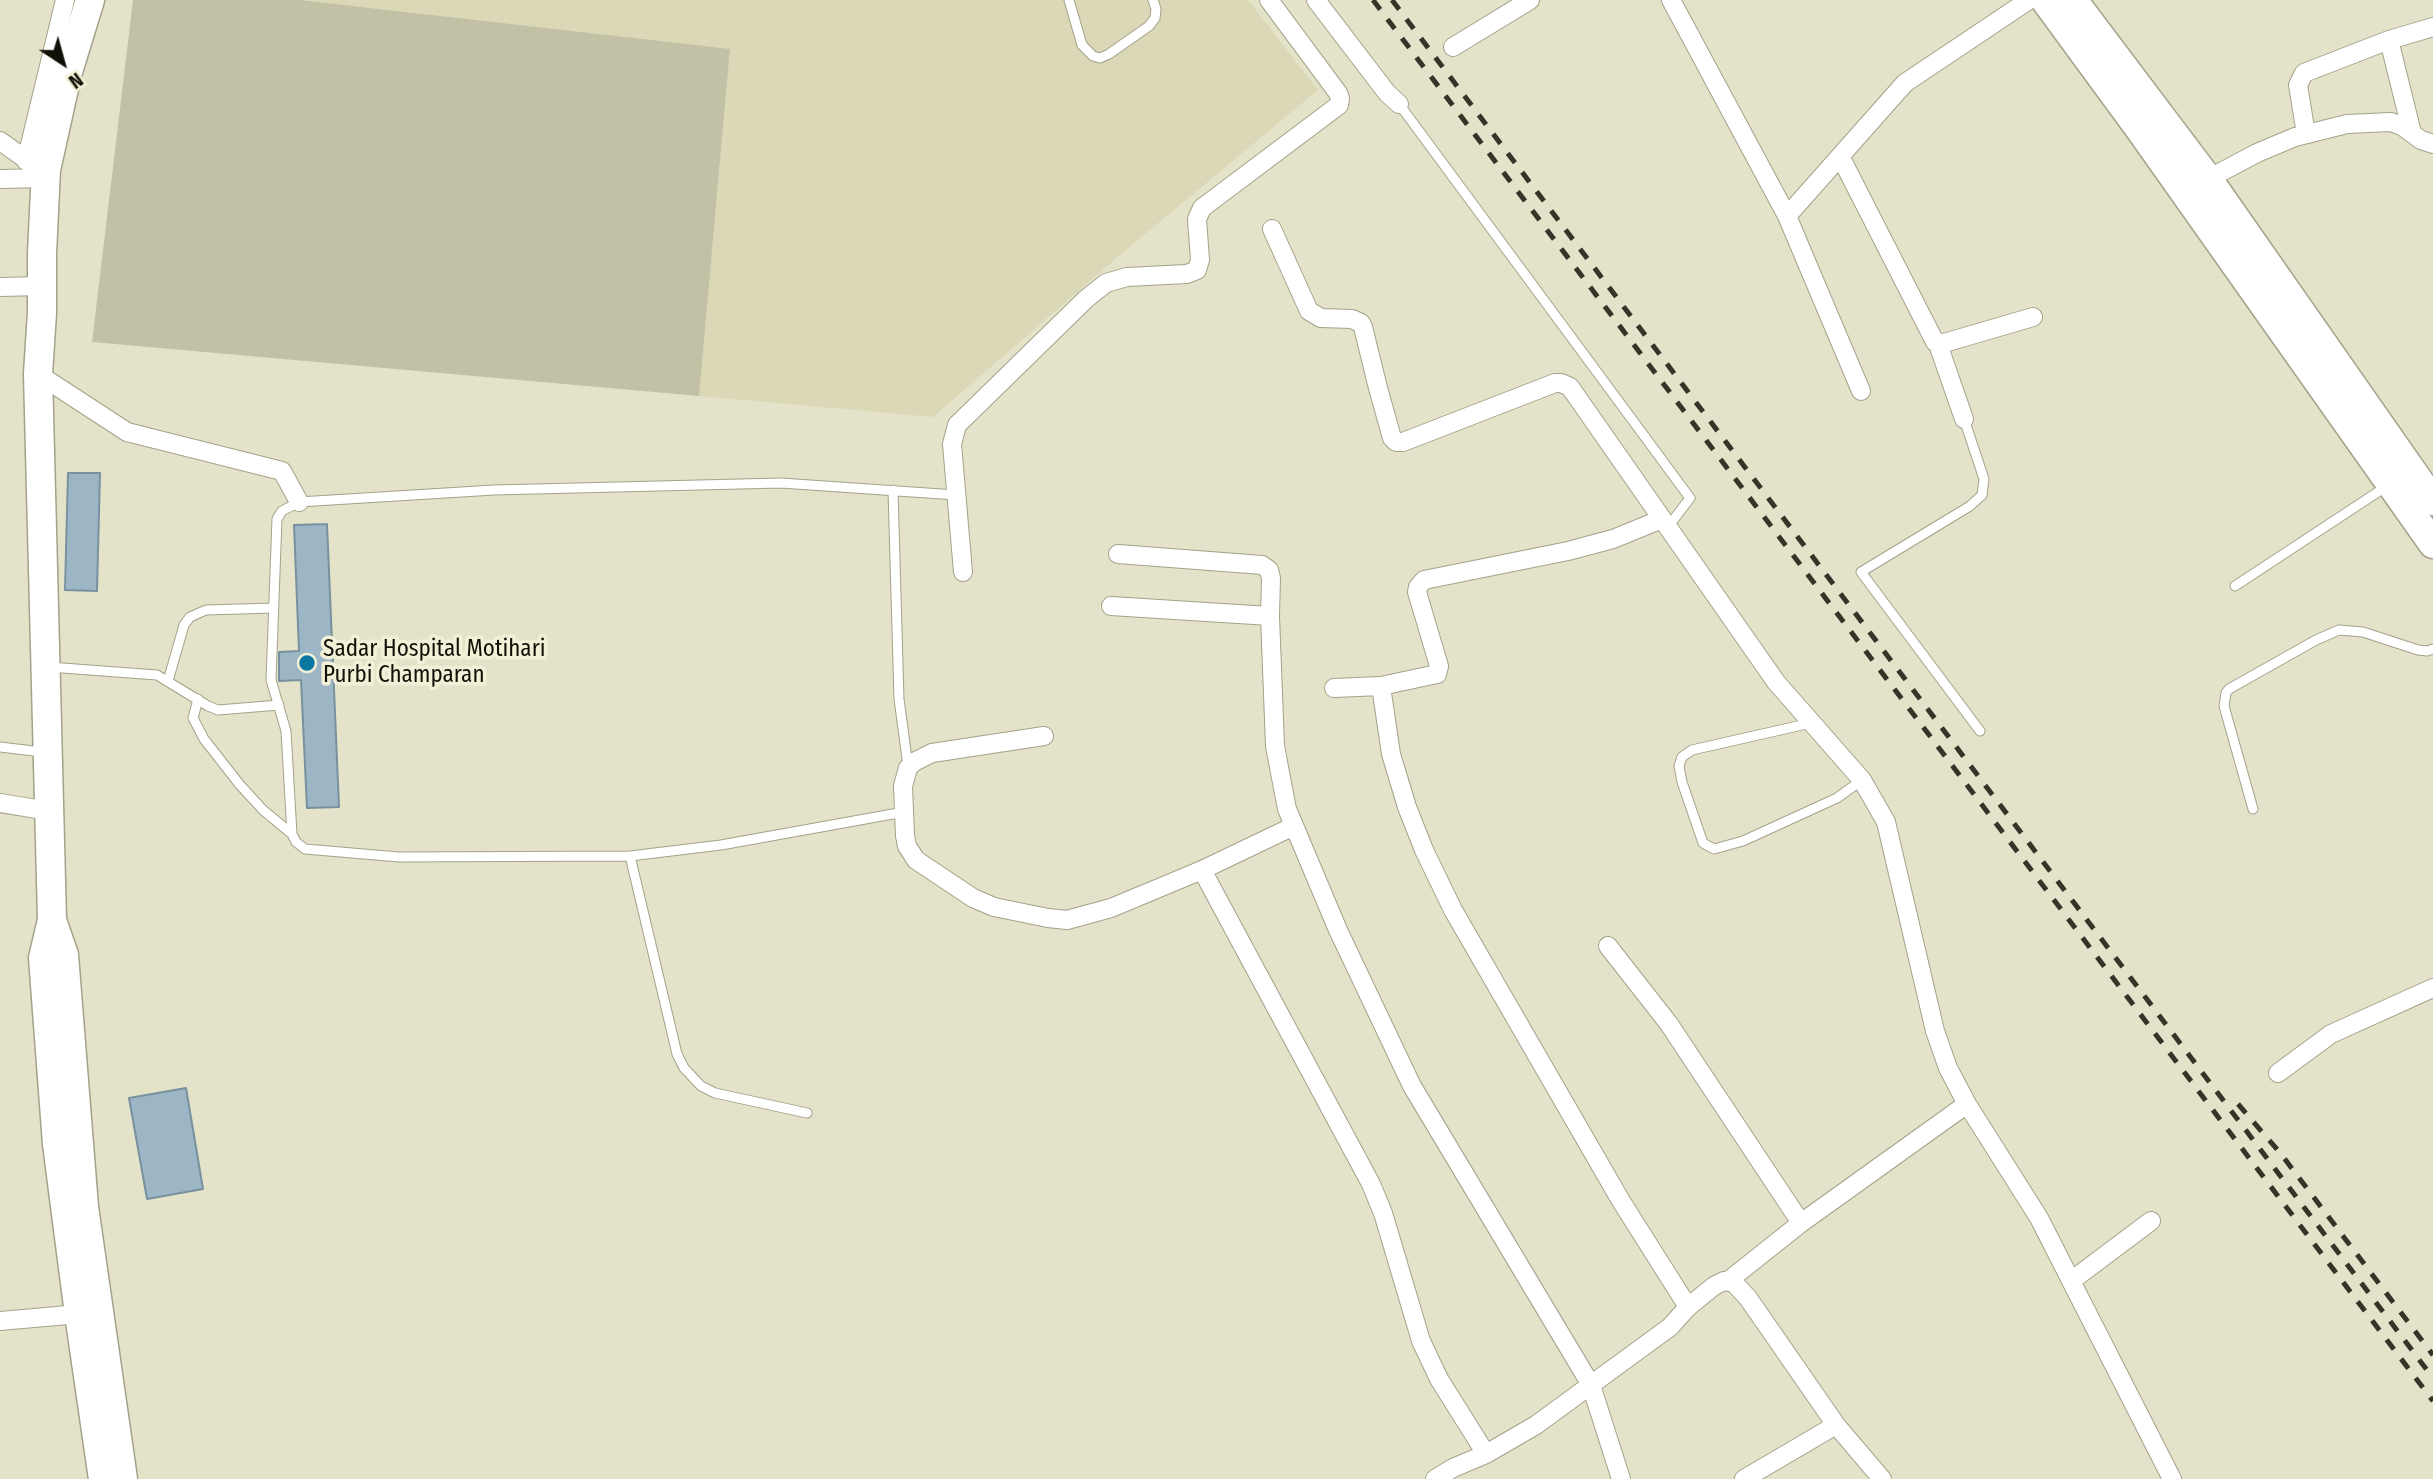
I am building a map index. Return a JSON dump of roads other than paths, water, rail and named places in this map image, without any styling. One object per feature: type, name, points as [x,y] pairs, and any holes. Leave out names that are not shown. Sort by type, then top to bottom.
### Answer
[{"type":"main road","points":[[90,0],[39,170],[42,286],[38,374],[52,920],[43,958],[57,1144],[103,1479]]},
{"type":"main road","points":[[2045,0],[2433,544]]},
{"type":"main road","points":[[2073,0],[2208,179],[2433,501]]},
{"type":"main road","points":[[52,920],[64,956],[84,1207],[123,1479]]},
{"type":"street","points":[[39,170],[65,0]]},
{"type":"street","points":[[963,572],[951,444],[954,430],[963,418],[1106,283],[1127,277],[1187,274],[1197,270],[1200,260],[1197,219],[1202,208],[1339,106],[1338,93],[1269,0]]},
{"type":"street","points":[[1316,0],[1387,93],[1399,104]]},
{"type":"street","points":[[1453,47],[1530,0]]},
{"type":"street","points":[[1671,0],[1787,216],[1861,391]]},
{"type":"street","points":[[1787,216],[1905,83],[2029,0]]},
{"type":"street","points":[[2306,134],[2298,85],[2301,76],[2310,69],[2433,27]]},
{"type":"street","points":[[2389,40],[2413,133]]},
{"type":"street","points":[[2208,179],[2257,153],[2306,134],[2347,124],[2391,122],[2433,144]]},
{"type":"street","points":[[0,141],[39,170]]},
{"type":"street","points":[[1840,156],[1929,334],[1938,344],[1964,419]]},
{"type":"street","points":[[0,179],[39,170]]},
{"type":"street","points":[[1272,229],[1309,311],[1321,318],[1352,319],[1361,323],[1394,440],[1403,442],[1555,383],[1566,384],[1575,391],[1776,682],[1862,780],[1886,822],[1934,1031],[1948,1068],[1967,1104],[2024,1191],[2172,1479]]},
{"type":"street","points":[[0,287],[42,286]]},
{"type":"street","points":[[1938,344],[2034,317]]},
{"type":"street","points":[[38,374],[127,432],[282,471],[299,502]]},
{"type":"street","points":[[1334,688],[1381,685],[1432,677],[1439,672],[1417,592],[1424,580],[1568,551],[1665,523]]},
{"type":"street","points":[[1118,554],[1262,565],[1271,573],[1275,746],[1287,809],[1338,930],[1412,1086],[1591,1385],[1621,1479]]},
{"type":"street","points":[[1111,606],[1270,616]]},
{"type":"street","points":[[1381,685],[1391,754],[1407,807],[1453,910],[1621,1201],[1688,1307]]},
{"type":"street","points":[[1044,736],[932,753],[921,757],[908,768],[903,786],[904,812],[907,846],[916,860],[963,892],[984,902],[1067,920],[1089,916],[1202,870],[1294,827]]},
{"type":"street","points":[[0,803],[49,811]]},
{"type":"street","points":[[1202,870],[1371,1184],[1383,1213],[1421,1340],[1439,1379],[1486,1454]]},
{"type":"street","points":[[1608,946],[1669,1024],[1801,1223]]},
{"type":"street","points":[[2278,1073],[2331,1034],[2433,988]]},
{"type":"street","points":[[1728,1281],[1801,1223],[1967,1104]]},
{"type":"street","points":[[2071,1281],[2151,1221]]},
{"type":"street","points":[[1435,1479],[1536,1425],[1670,1327],[1688,1307],[1724,1280],[1734,1283],[1748,1298],[1836,1424],[1882,1479]]},
{"type":"street","points":[[0,1321],[79,1314]]},
{"type":"street","points":[[1744,1479],[1836,1424]]},
{"type":"lane","points":[[1069,0],[1082,45],[1093,56],[1100,58],[1110,54],[1149,26],[1155,18],[1153,0]]},
{"type":"lane","points":[[1399,104],[1690,498],[1665,523]]},
{"type":"lane","points":[[1964,419],[1984,479],[1982,495],[1970,506],[1861,572],[1980,731]]},
{"type":"lane","points":[[292,834],[286,731],[271,680],[277,519],[282,511],[299,502],[494,490],[781,483],[956,495]]},
{"type":"lane","points":[[2235,586],[2391,484]]},
{"type":"lane","points":[[893,490],[898,699],[908,768]]},
{"type":"lane","points":[[168,681],[184,625],[190,617],[206,610],[273,608]]},
{"type":"lane","points":[[2253,809],[2224,706],[2229,689],[2339,630],[2363,632],[2418,650],[2433,649]]},
{"type":"lane","points":[[45,666],[146,672],[157,675],[218,710],[279,705]]},
{"type":"lane","points":[[198,699],[193,718],[204,739],[240,785],[264,810],[292,834],[300,846],[313,851],[399,857],[630,856],[721,845],[904,812]]},
{"type":"lane","points":[[1811,723],[1692,750],[1682,757],[1679,766],[1682,782],[1703,843],[1714,849],[1743,841],[1838,797],[1862,780]]},
{"type":"lane","points":[[0,747],[48,753]]},
{"type":"lane","points":[[630,856],[677,1054],[684,1068],[701,1086],[715,1093],[807,1113]]},
{"type":"railway","points":[[1373,0],[2433,1401]]},
{"type":"railway","points":[[1392,0],[2433,1378]]},
{"type":"railway","points":[[2238,1104],[2281,1154],[2433,1355]]},
{"type":"place","name":"Sadar Hospital Motihari Purbi Champaran","points":[[307,663]]}]
